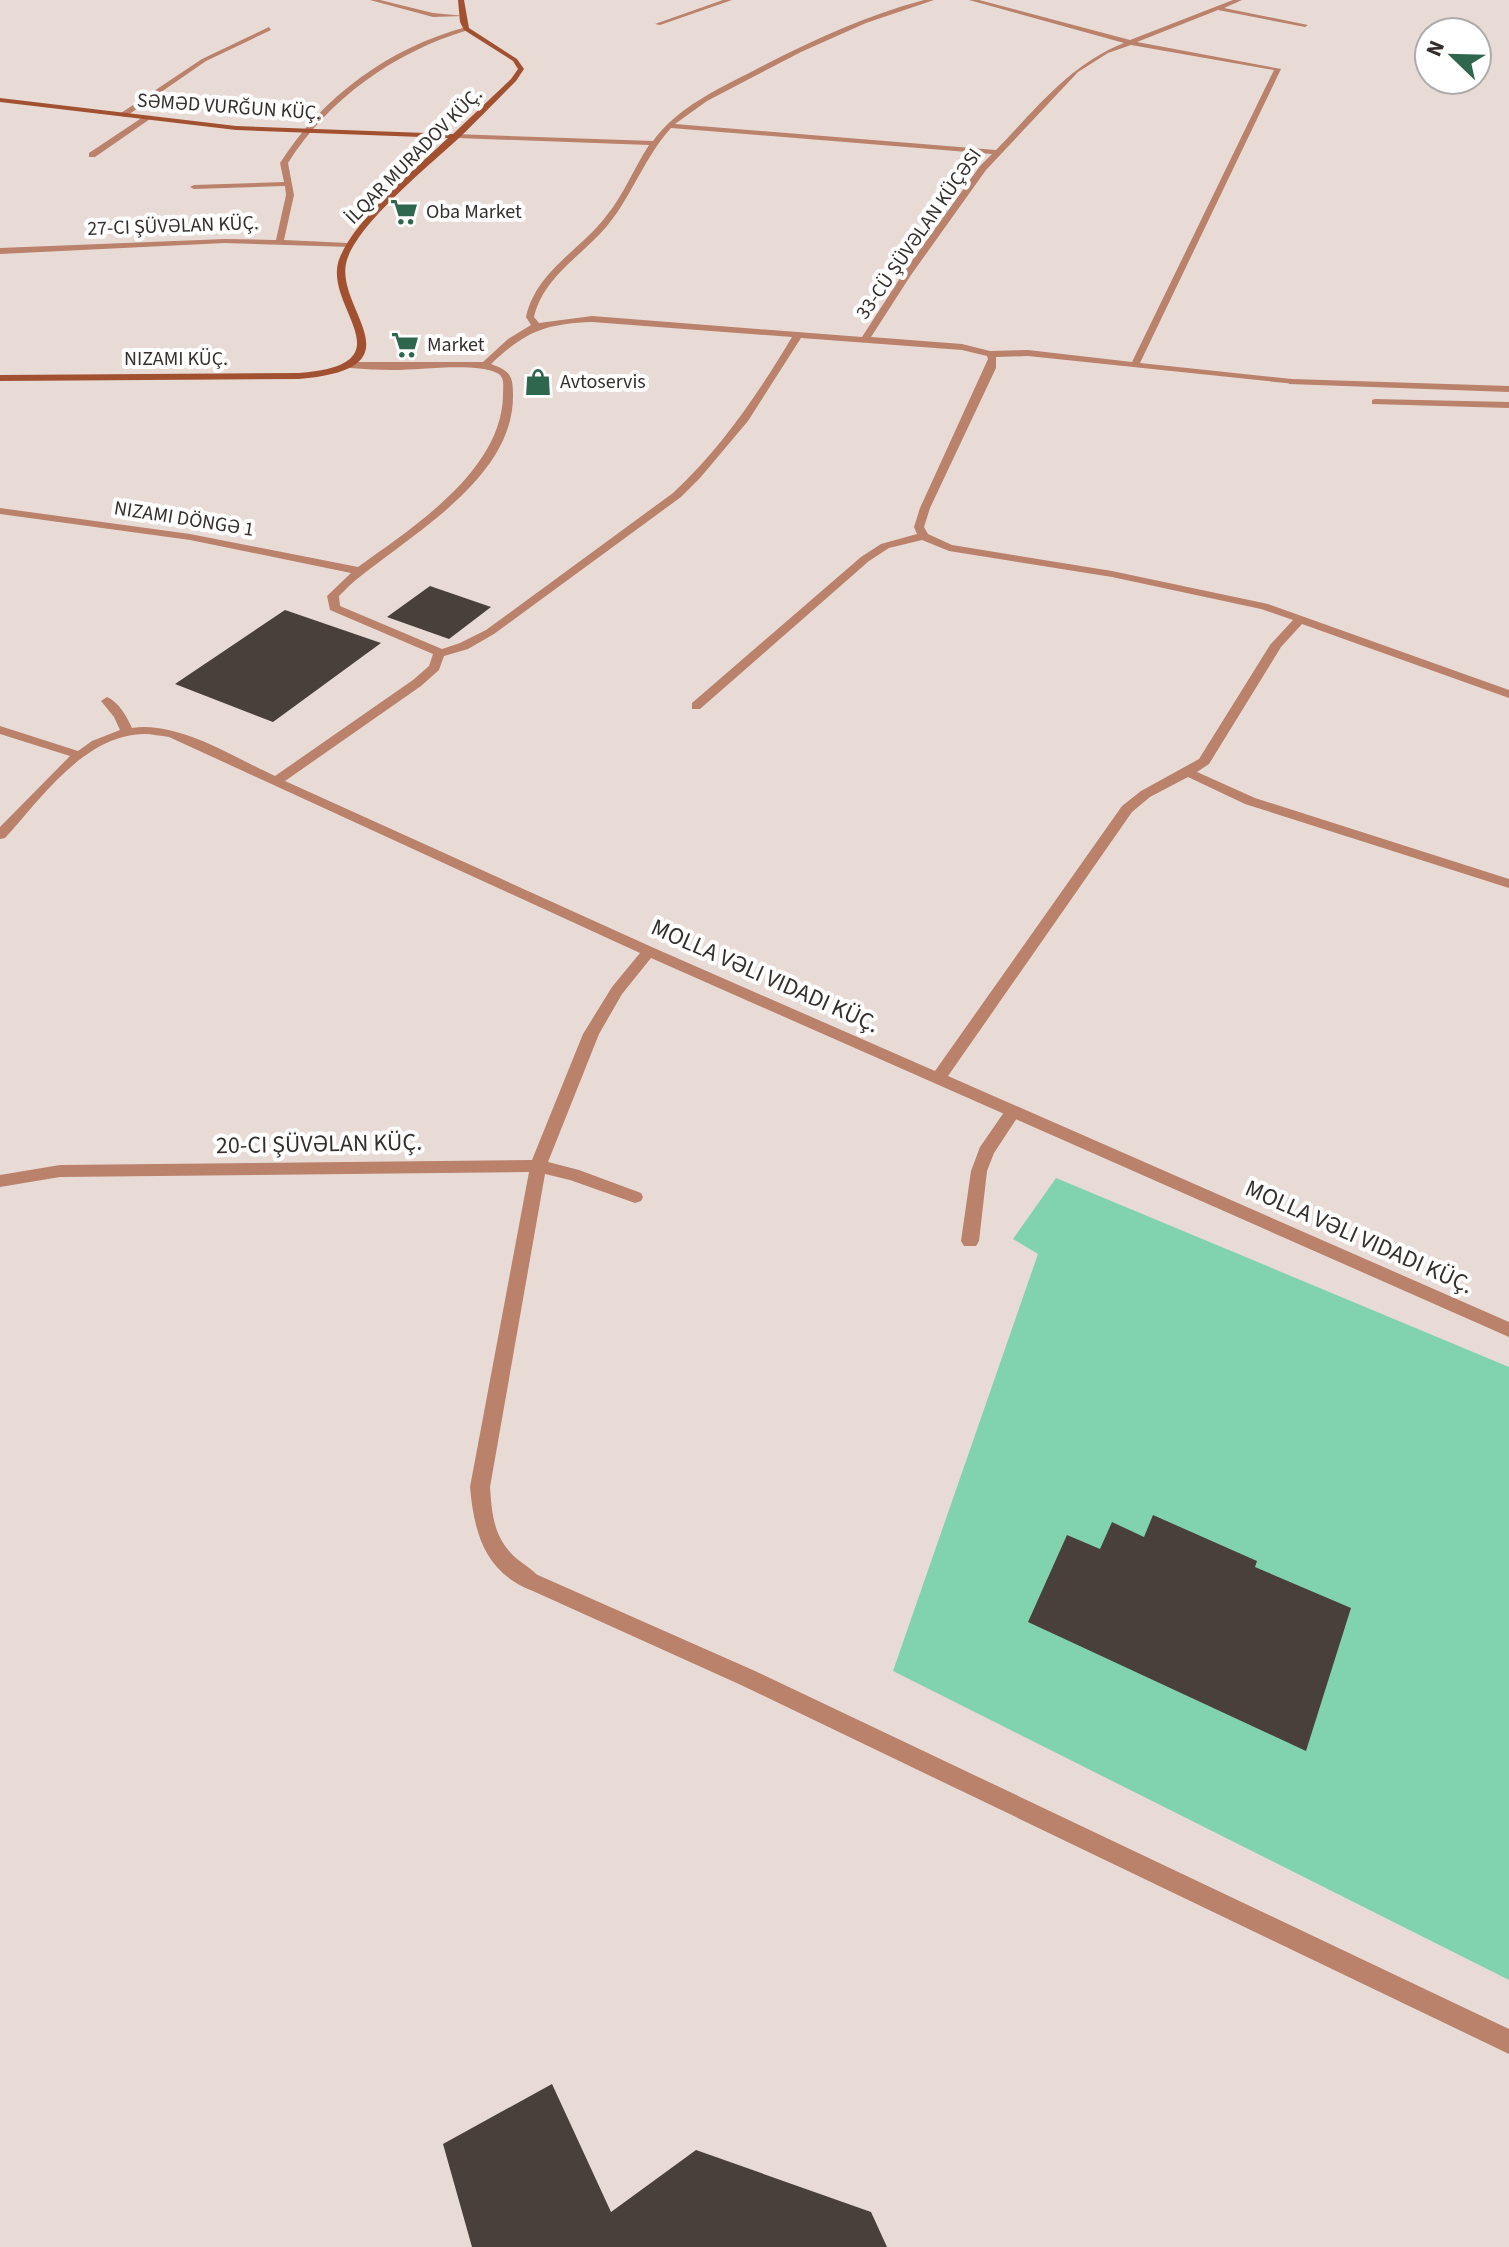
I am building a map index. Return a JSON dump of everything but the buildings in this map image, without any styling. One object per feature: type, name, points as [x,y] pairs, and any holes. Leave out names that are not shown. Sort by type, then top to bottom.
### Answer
[{"type":"street","points":[[373,0],[433,15],[462,16]]},
{"type":"street","points":[[280,241],[289,211],[284,163],[308,130],[336,101],[390,62],[427,41],[466,29],[461,0]]},
{"type":"street","points":[[658,24],[729,0]]},
{"type":"street","points":[[535,324],[530,317],[531,309],[553,275],[616,210],[654,143],[669,126],[710,96],[796,51],[875,16],[931,0]]},
{"type":"street","points":[[972,0],[1130,42],[1278,69],[1135,364]]},
{"type":"street","name":"33-CÜ ŞÜVƏLAN KÜÇƏSI","points":[[866,338],[907,274],[996,152],[1076,71],[1097,56],[1239,0]]},
{"type":"street","points":[[1217,9],[1305,25]]},
{"type":"street","points":[[122,115],[204,60],[269,29]]},
{"type":"street","name":"İLQAR MURADOV KÜÇ.","points":[[350,365],[357,356],[361,339],[340,271],[348,245],[373,216],[514,80],[521,69],[515,60],[466,29]]},
{"type":"street","name":"SƏMƏD VURĞUN KÜÇ.","points":[[0,100],[236,128],[457,136]]},
{"type":"street","points":[[92,155],[146,119]]},
{"type":"street","points":[[669,126],[996,152]]},
{"type":"street","points":[[457,136],[654,143]]},
{"type":"street","points":[[194,187],[288,184]]},
{"type":"street","name":"27-CI ŞÜVƏLAN KÜÇ.","points":[[0,251],[280,241],[348,245]]},
{"type":"street","points":[[485,365],[519,332],[535,324],[592,319],[866,338],[962,347],[990,354],[1003,352],[1135,364],[1292,382],[1509,389]]},
{"type":"street","points":[[439,654],[464,646],[490,632],[677,495],[703,472],[753,410],[799,333]]},
{"type":"street","points":[[923,536],[919,527],[925,508],[991,368],[993,359],[990,354]]},
{"type":"street","points":[[350,365],[485,365],[504,372],[509,386],[508,414],[495,445],[464,485],[333,596],[334,608],[428,644],[439,654]]},
{"type":"street","name":"NIZAMI KÜÇ.","points":[[0,378],[299,376],[329,373],[350,365]]},
{"type":"street","points":[[1375,402],[1509,405]]},
{"type":"street","name":"NIZAMI DÖNGƏ 1","points":[[0,511],[190,537],[360,571]]},
{"type":"street","points":[[696,706],[865,559],[885,546],[923,536],[949,548],[1192,589],[1301,618],[1509,694]]},
{"type":"street","points":[[938,1079],[1127,809],[1144,792],[1189,773],[1216,745],[1276,645],[1301,618]]},
{"type":"street","points":[[276,781],[417,683],[435,667],[439,654]]},
{"type":"street","points":[[107,701],[120,716],[127,731]]},
{"type":"street","name":"MOLLA VƏLI VIDADI KÜÇ.","points":[[0,835],[78,755],[96,742],[143,729],[172,734],[649,951],[1509,1330]]},
{"type":"street","points":[[0,730],[78,755]]},
{"type":"street","points":[[1189,773],[1250,801],[1509,884]]},
{"type":"street","points":[[649,951],[617,991],[591,1034],[538,1166],[480,1487],[484,1533],[502,1560],[531,1581],[748,1678],[1509,2042]]},
{"type":"street","points":[[970,1241],[979,1171],[986,1151],[1013,1112]]},
{"type":"street","name":"20-CI ŞÜVƏLAN KÜÇ.","points":[[0,1181],[60,1171],[538,1166],[573,1174],[635,1197]]},
{"type":"green space","points":[[1056,1178],[1509,1367],[1509,1980],[893,1671],[1038,1254],[1013,1239]]},
{"type":"place","name":"Oba Market","points":[[404,212]]},
{"type":"place","name":"Market","points":[[405,345]]},
{"type":"place","name":"Avtoservis","points":[[538,382]]}]
